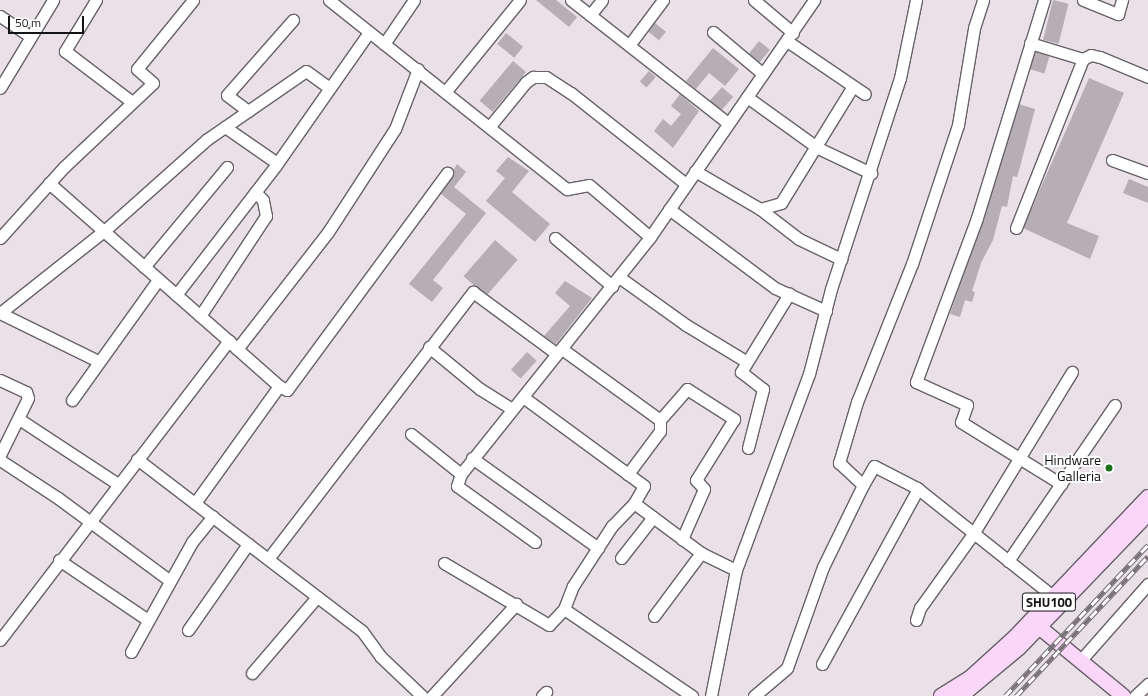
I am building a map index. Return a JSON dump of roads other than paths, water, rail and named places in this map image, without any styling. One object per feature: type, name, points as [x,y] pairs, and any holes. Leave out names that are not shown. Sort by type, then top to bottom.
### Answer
[{"type":"main road","name":"SHU100","points":[[941,696],[970,678],[1036,624],[1054,597],[1148,497]]},
{"type":"main road","name":"SHU100","points":[[961,696],[1148,514]]},
{"type":"main road","points":[[1036,624],[1122,696]]},
{"type":"street","points":[[0,88],[53,0]]},
{"type":"street","points":[[96,0],[65,51],[132,102]]},
{"type":"street","points":[[0,238],[50,183],[153,83],[137,69],[193,0]]},
{"type":"street","points":[[329,0],[446,91],[567,189],[589,185],[650,237]]},
{"type":"street","points":[[384,44],[414,0]]},
{"type":"street","points":[[446,91],[520,0]]},
{"type":"street","points":[[571,0],[630,44],[728,124]]},
{"type":"street","points":[[590,15],[602,0]]},
{"type":"street","points":[[630,44],[662,0]]},
{"type":"street","points":[[754,0],[790,37],[864,94]]},
{"type":"street","points":[[535,542],[457,486],[461,474],[472,458],[560,352],[650,237],[790,37],[814,0]]},
{"type":"street","points":[[711,696],[736,570],[809,374],[841,259],[871,173],[900,78],[915,0]]},
{"type":"street","points":[[863,485],[839,463],[857,402],[912,264],[958,125],[974,28],[983,0]]},
{"type":"street","points":[[1044,0],[977,218],[916,382],[967,405],[961,422],[1061,484]]},
{"type":"street","points":[[1083,0],[1118,14],[1122,0]]},
{"type":"street","points":[[0,16],[31,37]]},
{"type":"street","points":[[248,111],[227,94],[293,20]]},
{"type":"street","points":[[176,295],[277,163],[369,32]]},
{"type":"street","points":[[713,32],[764,74]]},
{"type":"street","points":[[1030,43],[1083,59]]},
{"type":"street","points":[[1016,228],[1083,59],[1091,55],[1100,57],[1148,77]]},
{"type":"street","points":[[0,640],[59,560],[137,459],[328,232],[395,129],[418,69]]},
{"type":"street","points":[[98,361],[0,313],[104,231],[225,126],[306,70],[329,88]]},
{"type":"street","points":[[490,126],[526,82],[533,77],[546,77],[571,93],[686,184]]},
{"type":"street","points":[[760,209],[781,203],[818,148],[853,86]]},
{"type":"street","points":[[747,97],[818,148],[871,173]]},
{"type":"street","points":[[225,126],[277,163]]},
{"type":"street","points":[[1112,160],[1148,173]]},
{"type":"street","points":[[144,267],[227,167]]},
{"type":"street","points":[[695,171],[760,209],[799,239],[841,259]]},
{"type":"street","points":[[50,183],[158,280],[280,386],[287,390],[447,173]]},
{"type":"street","points":[[200,316],[266,216],[263,200],[255,192]]},
{"type":"street","points":[[669,209],[775,288],[826,310]]},
{"type":"street","points":[[554,238],[615,281],[747,362]]},
{"type":"street","points":[[72,400],[98,361],[158,280]]},
{"type":"street","points":[[268,559],[429,346],[473,292],[660,420]]},
{"type":"street","points":[[748,448],[763,388],[741,372],[789,294]]},
{"type":"street","points":[[429,346],[480,389],[512,409]]},
{"type":"street","points":[[916,620],[920,608],[973,534],[1018,458],[1072,372]]},
{"type":"street","points":[[0,380],[26,392],[27,404],[0,455]]},
{"type":"street","points":[[195,503],[280,386]]},
{"type":"street","points":[[628,474],[660,431],[660,420],[687,388],[734,419],[696,480],[704,489],[682,539]]},
{"type":"street","points":[[444,563],[516,604],[549,625],[564,609],[574,586],[598,548],[634,503],[644,486],[523,397]]},
{"type":"street","points":[[1008,562],[1115,405]]},
{"type":"street","points":[[19,418],[118,484]]},
{"type":"street","points":[[411,434],[461,474]]},
{"type":"street","points":[[472,458],[598,548]]},
{"type":"street","points":[[137,459],[362,631],[381,657],[422,696]]},
{"type":"street","points":[[0,460],[89,521],[170,581]]},
{"type":"street","points":[[754,696],[787,668],[823,567],[863,485],[874,466],[918,489],[1054,597]]},
{"type":"street","points":[[822,664],[918,489]]},
{"type":"street","points":[[634,503],[701,552],[736,570]]},
{"type":"street","points":[[130,652],[192,542],[213,516]]},
{"type":"street","points":[[621,558],[653,517]]},
{"type":"street","points":[[188,630],[248,544]]},
{"type":"street","points":[[654,616],[701,552]]},
{"type":"street","points":[[59,560],[148,620]]},
{"type":"street","points":[[1080,661],[1148,584]]},
{"type":"street","points":[[252,673],[317,597]]},
{"type":"street","points":[[432,696],[516,604]]},
{"type":"street","points":[[564,609],[692,696]]},
{"type":"street","points":[[1135,696],[1148,684]]},
{"type":"railway","points":[[1005,696],[1148,545]]},
{"type":"railway","points":[[1016,696],[1148,556]]},
{"type":"place","name":"Hindware Galleria","points":[[1109,468]]}]
